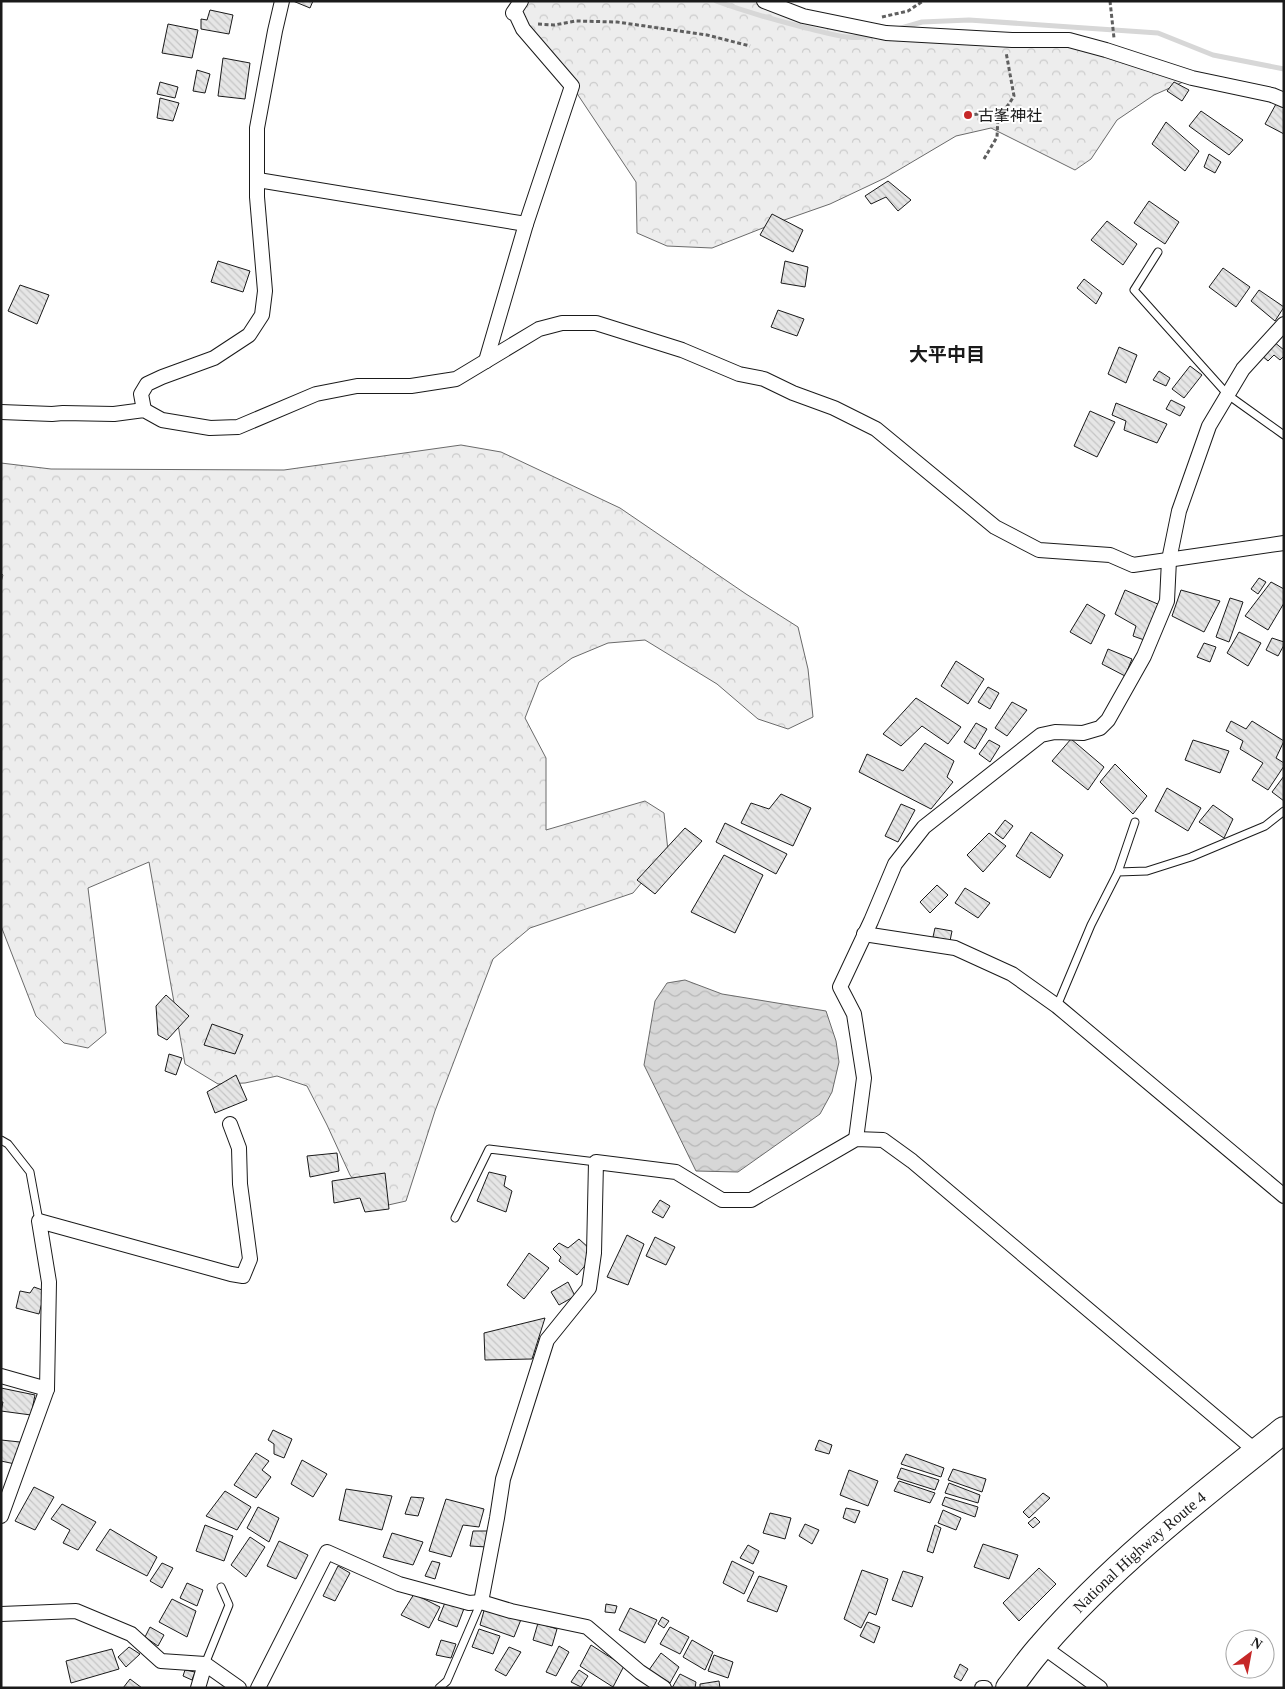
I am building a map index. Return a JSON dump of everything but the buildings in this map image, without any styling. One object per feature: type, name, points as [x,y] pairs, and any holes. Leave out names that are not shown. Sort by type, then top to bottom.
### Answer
[{"type":"highway","name":"National Highway Route 4","points":[[1009,1688],[1042,1646],[1093,1592],[1167,1524],[1284,1430]]},
{"type":"street","points":[[144,410],[141,394],[147,384],[214,358],[249,335],[262,315],[265,291],[257,197],[257,128],[282,1]]},
{"type":"street","points":[[486,361],[526,224],[572,86],[523,29],[516,14],[513,13],[520,1]]},
{"type":"street","points":[[764,1],[803,16],[886,32],[1003,39],[1069,40],[1192,78],[1272,95],[1284,100]]},
{"type":"street","points":[[258,180],[526,224]]},
{"type":"street","points":[[1,412],[114,414],[144,410],[162,420],[210,428],[238,427],[316,394],[357,386],[411,386],[456,378],[539,329],[562,323],[596,323],[682,350],[739,374],[764,379],[834,408],[876,429],[995,527],[1039,550],[1110,555],[1134,565],[1284,543]]},
{"type":"street","points":[[856,1138],[864,1078],[854,1014],[840,987],[895,864],[924,827],[1041,735],[1055,732],[1083,732],[1100,728],[1108,720],[1144,656],[1167,601],[1169,560],[1179,512],[1209,426],[1243,369],[1284,324]]},
{"type":"street","points":[[864,934],[955,948],[1012,974],[1057,1006],[1284,1196]]},
{"type":"street","points":[[1,1516],[47,1389],[49,1282],[39,1221],[242,1276],[250,1259],[240,1184],[239,1148],[230,1124]]},
{"type":"street","points":[[481,1602],[498,1518],[503,1478],[547,1340],[589,1288],[594,1253],[596,1162],[676,1172],[722,1200],[751,1200],[856,1138],[883,1140],[912,1161],[1256,1452]]},
{"type":"street","points":[[1,1376],[47,1389]]},
{"type":"street","points":[[258,1688],[327,1552],[399,1584],[469,1604],[481,1602],[511,1611],[587,1627],[640,1672],[664,1688]]},
{"type":"street","points":[[1,1614],[76,1611],[131,1634],[162,1661],[206,1664],[239,1688]]},
{"type":"street","points":[[1042,1646],[1100,1688]]},
{"type":"street","points":[[198,1688],[206,1664]]},
{"type":"lane","points":[[1158,252],[1134,290],[1228,395],[1284,435]]},
{"type":"lane","points":[[1118,872],[1147,871],[1191,857],[1265,826],[1284,811]]},
{"type":"lane","points":[[1057,1006],[1091,926],[1118,872],[1135,822]]},
{"type":"lane","points":[[1,1140],[8,1144],[30,1172],[39,1221]]},
{"type":"lane","points":[[455,1218],[489,1149],[596,1162]]},
{"type":"lane","points":[[206,1664],[229,1605],[221,1587]]},
{"type":"lane","points":[[439,1688],[447,1681],[481,1602]]},
{"type":"path","points":[[847,25],[908,11],[923,1]]},
{"type":"path","points":[[1110,1],[1116,53]]},
{"type":"path","points":[[520,23],[554,25],[576,21],[617,22],[707,35],[750,46]]},
{"type":"path","points":[[984,159],[997,136],[998,117],[1014,96],[1003,39]]},
{"type":"path","points":[[968,115],[1003,112]]},
{"type":"green space","points":[[523,1],[764,1],[886,33],[1069,40],[1192,78],[1154,95],[1117,120],[1091,159],[1075,170],[991,128],[956,136],[885,178],[830,204],[712,248],[667,246],[637,233],[636,182],[572,86],[516,14]]},
{"type":"green space","points":[[461,445],[501,452],[620,508],[798,627],[808,669],[813,717],[788,729],[758,719],[717,684],[645,640],[608,643],[572,658],[539,682],[525,718],[546,758],[546,830],[645,801],[664,813],[668,851],[633,893],[530,928],[493,959],[435,1111],[406,1201],[375,1208],[350,1175],[307,1086],[277,1076],[245,1083],[218,1084],[185,1064],[149,862],[88,888],[106,1033],[88,1048],[64,1043],[36,1016],[1,926],[1,582],[3,575],[1,573],[1,463],[51,469],[284,470]]},
{"type":"water","points":[[685,980],[722,994],[826,1011],[836,1041],[839,1062],[832,1092],[820,1114],[738,1172],[696,1171],[644,1065],[655,1001],[667,983]]},
{"type":"waterway","points":[[716,1],[772,19],[832,34],[858,38],[875,35]]},
{"type":"waterway","points":[[898,29],[922,22],[969,20],[1158,33],[1213,55],[1284,69]]},
{"type":"place","name":"古峯神社","points":[[968,115]]},
{"type":"district","name":"大平中目","points":[[947,354]]}]
